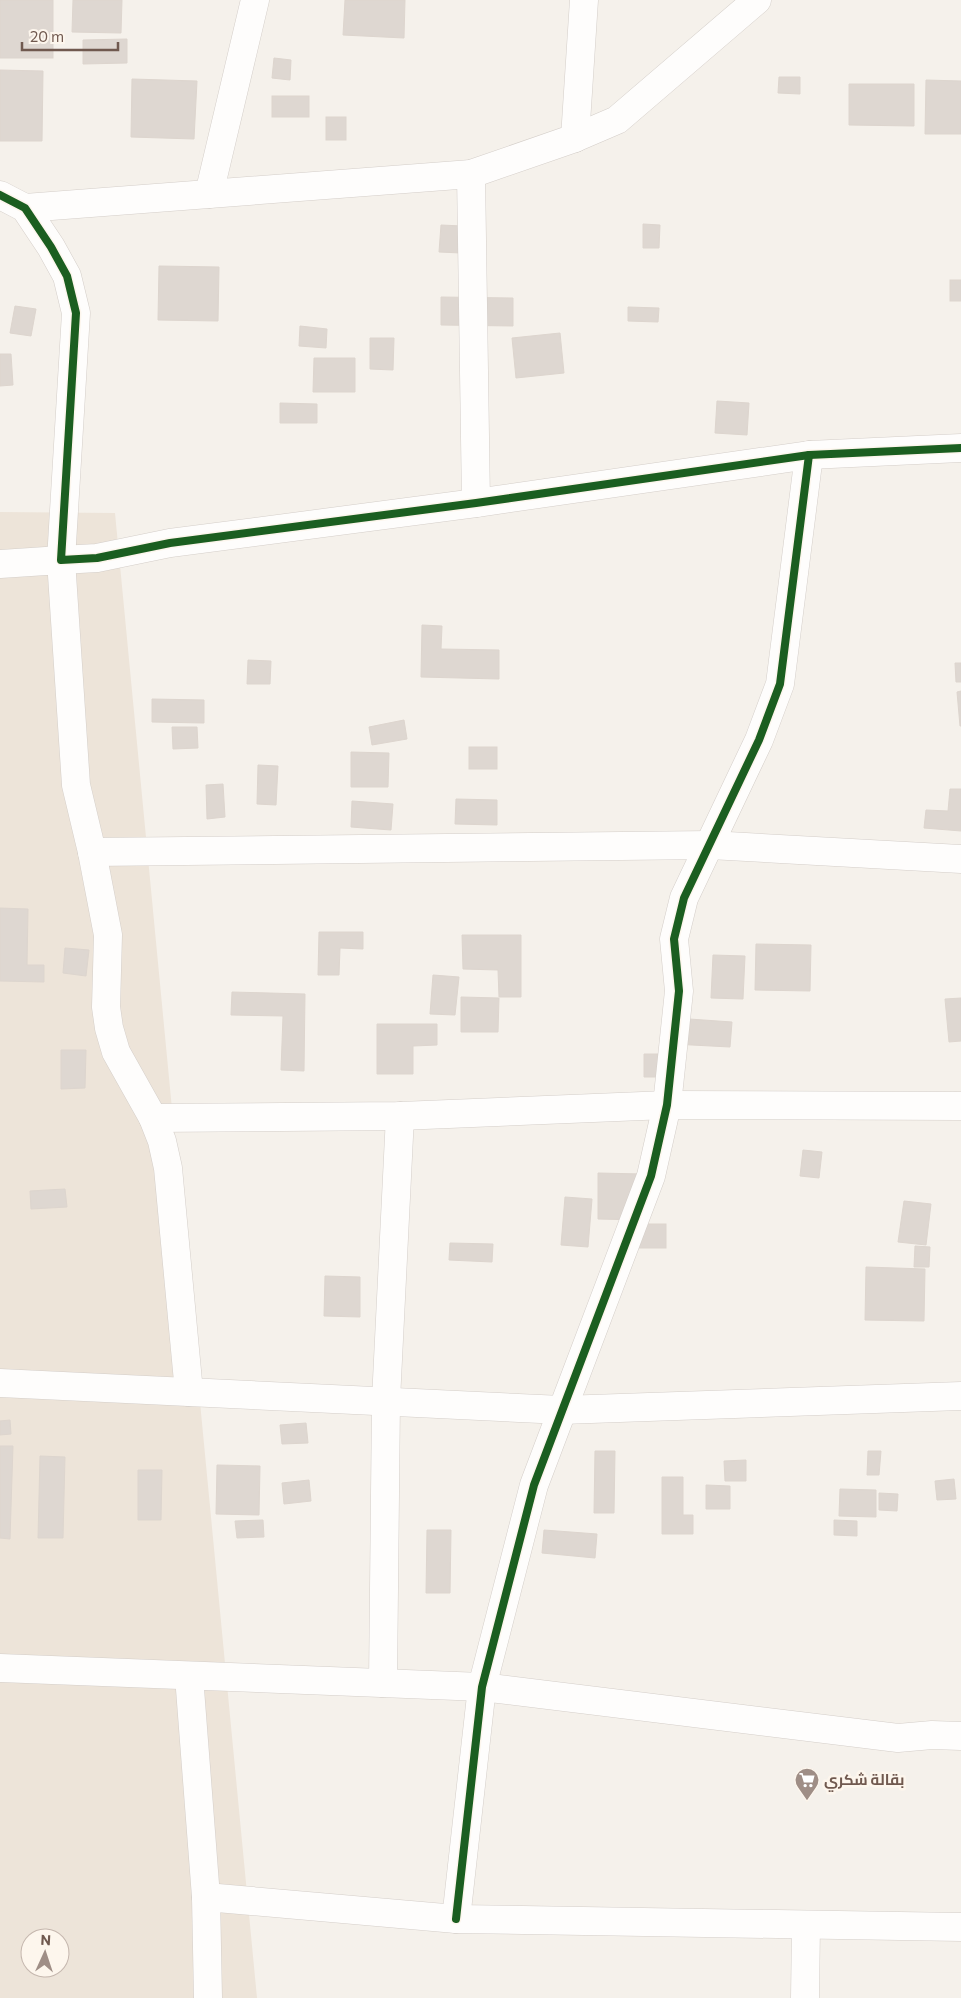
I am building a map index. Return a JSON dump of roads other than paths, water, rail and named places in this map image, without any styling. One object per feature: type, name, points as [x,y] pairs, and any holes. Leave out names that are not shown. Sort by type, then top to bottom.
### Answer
[{"type":"street","points":[[209,194],[255,0]]},
{"type":"street","points":[[575,138],[584,0]]},
{"type":"street","points":[[25,208],[471,174],[575,138],[617,120],[757,0]]},
{"type":"street","points":[[471,174],[476,504]]},
{"type":"street","points":[[0,195],[25,208],[51,247],[67,276],[76,313],[61,560],[76,786],[92,852],[108,935],[106,1007],[109,1028],[116,1052],[152,1118],[162,1141],[168,1168],[189,1392]]},
{"type":"street","points":[[0,564],[98,558],[170,543],[476,504],[809,455],[961,448]]},
{"type":"street","points":[[456,1919],[482,1687],[534,1486],[651,1176],[667,1105],[679,991],[674,939],[684,898],[759,740],[780,684],[809,455]]},
{"type":"street","points":[[92,852],[710,845],[961,859]]},
{"type":"street","points":[[152,1118],[400,1116],[667,1105],[961,1106]]},
{"type":"street","points":[[383,1683],[386,1400],[400,1116]]},
{"type":"street","points":[[0,1383],[386,1400],[562,1410],[961,1396]]},
{"type":"street","points":[[0,1668],[482,1687],[898,1738],[961,1736]]},
{"type":"street","points":[[188,1676],[206,1897],[208,1998]]},
{"type":"street","points":[[206,1897],[456,1919],[961,1927]]},
{"type":"street","points":[[805,1998],[806,1924]]},
{"type":"place","name":"بقالة شكري","points":[[807,1801]]}]
